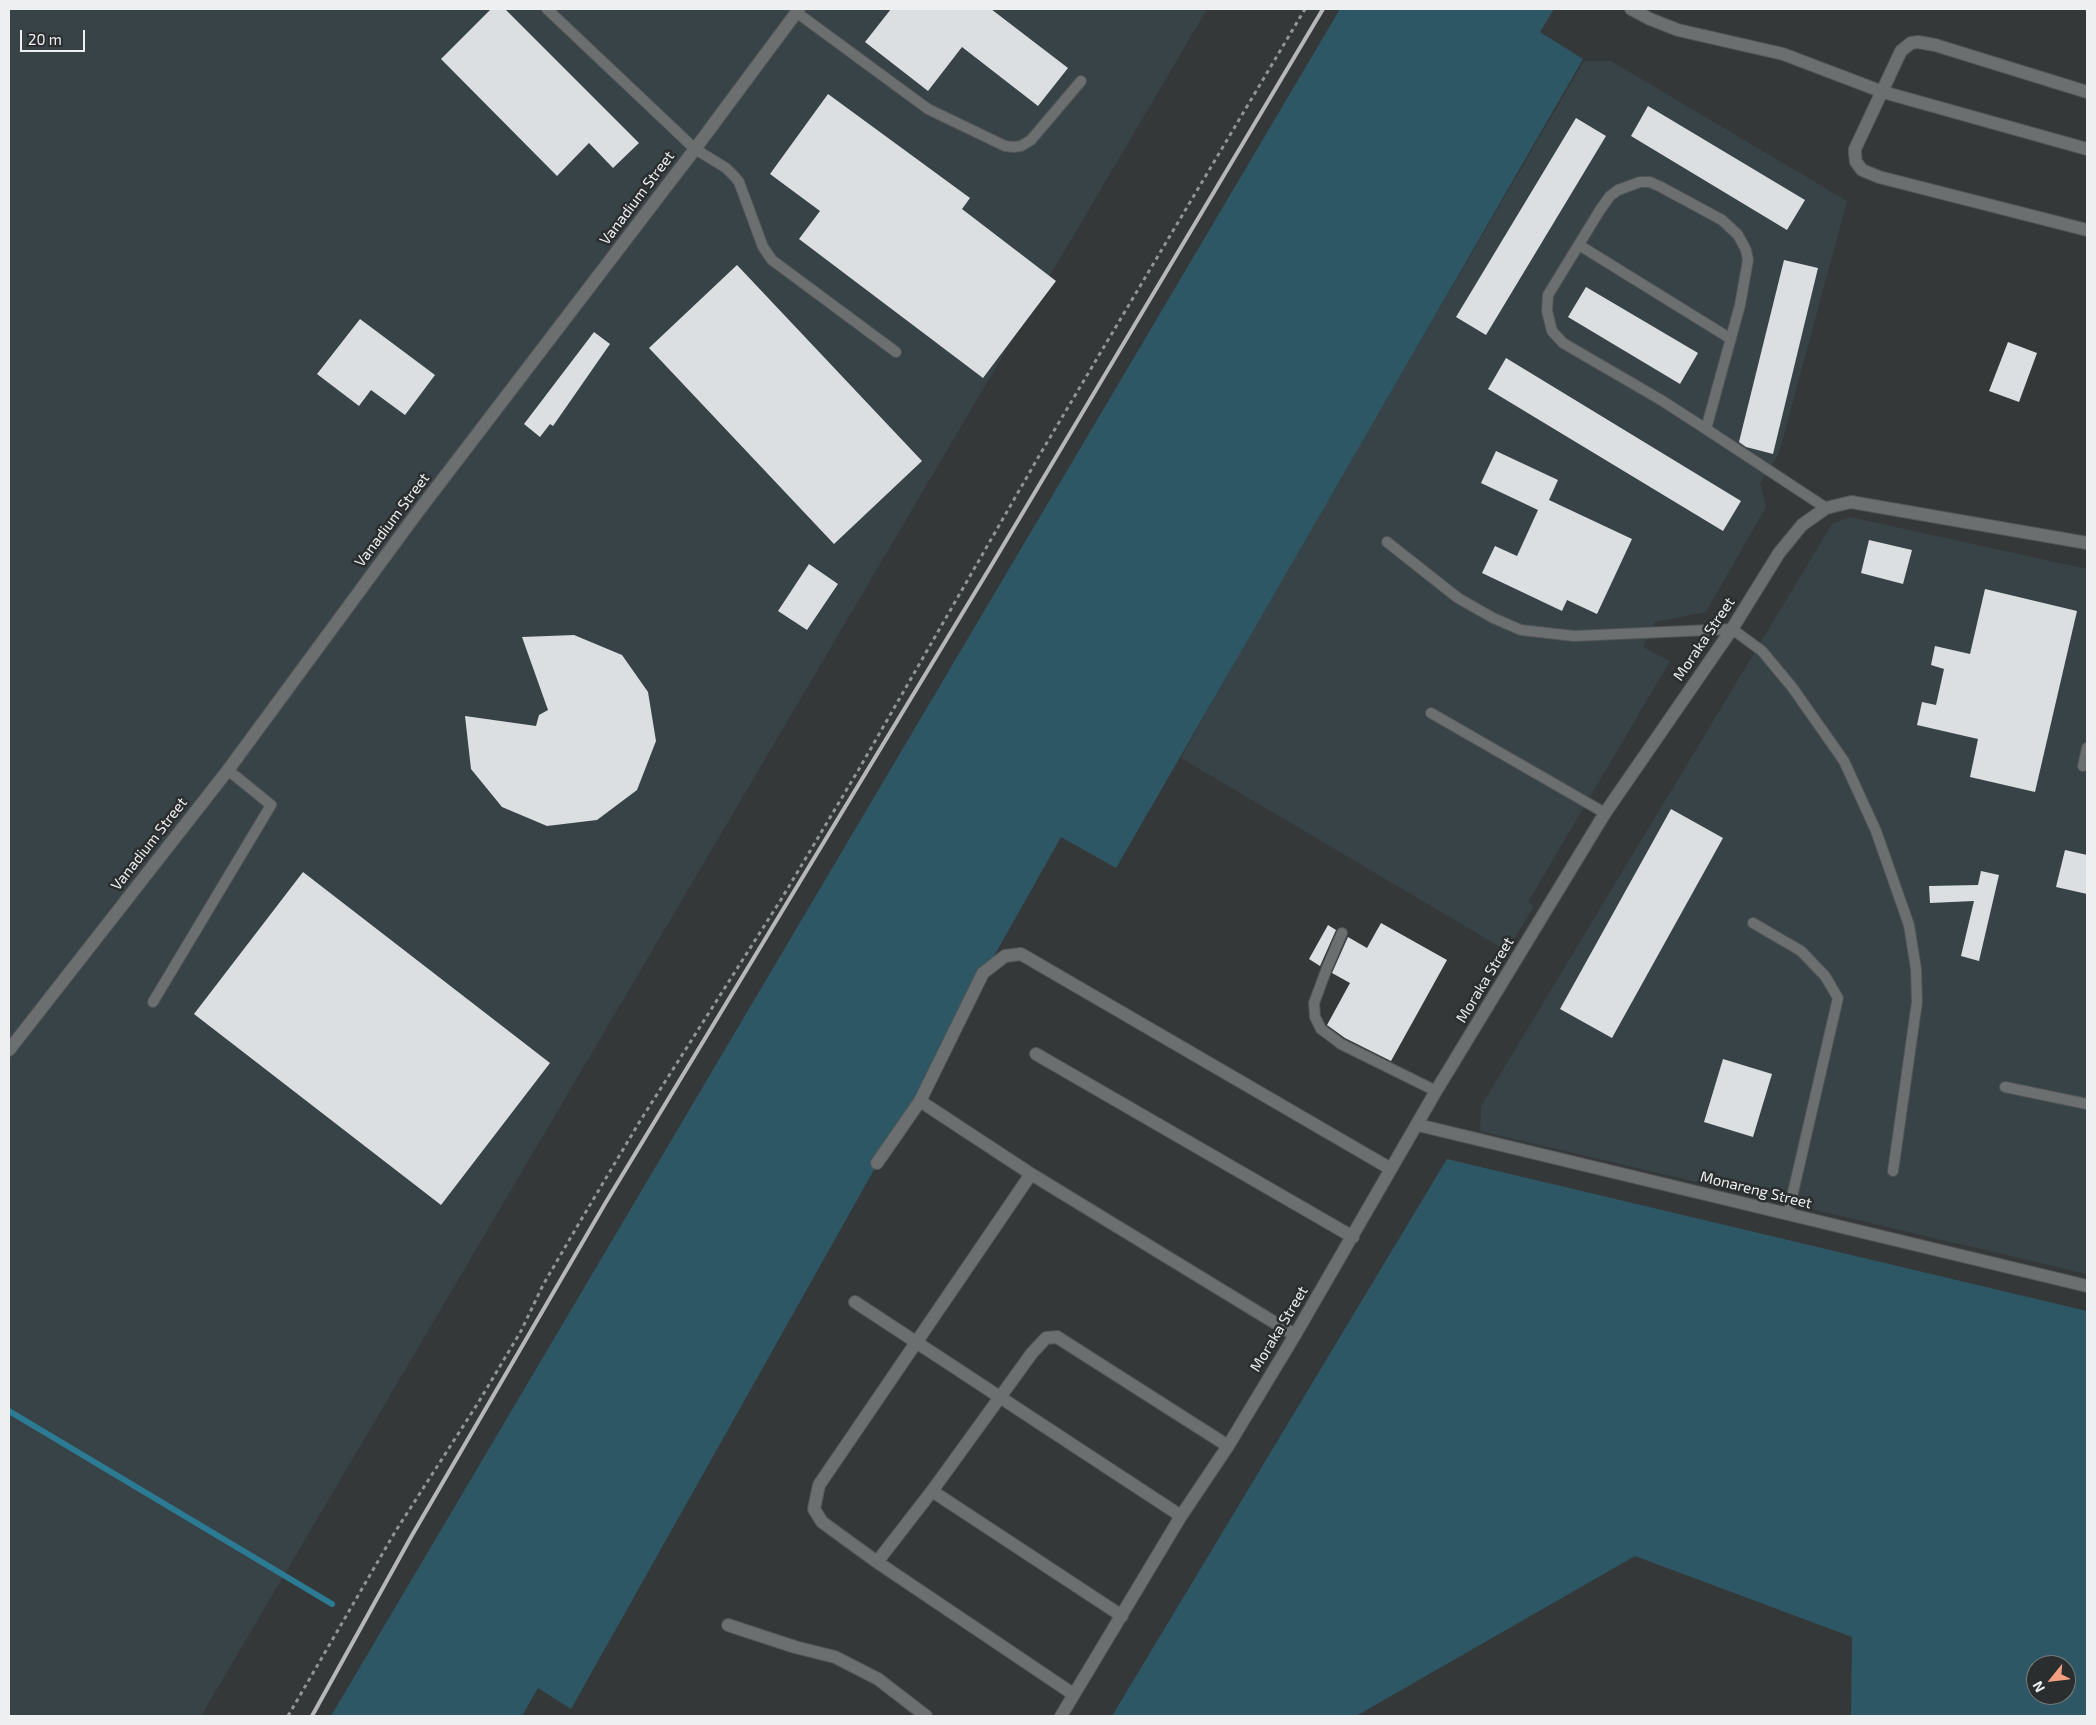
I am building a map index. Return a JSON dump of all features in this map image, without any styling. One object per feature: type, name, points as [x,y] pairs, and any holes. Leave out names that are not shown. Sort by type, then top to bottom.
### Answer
[{"type":"street","points":[[1631,9],[1650,20],[1678,30],[1784,54],[1883,92],[2087,149]]},
{"type":"street","name":"Vanadium Street","points":[[9,1050],[228,770],[420,509],[695,149],[798,10]]},
{"type":"street","points":[[2087,92],[1918,42],[1906,46],[1901,52],[1855,149],[1855,159],[1862,170],[1879,177],[2087,230]]},
{"type":"street","name":"Moraka Street","points":[[1060,1716],[1181,1516],[1228,1446],[1295,1335],[1436,1091],[1605,813],[1732,629],[1778,553],[1802,524],[1826,508],[1851,502],[2087,543]]},
{"type":"street","points":[[877,1163],[920,1101],[983,973],[1005,956],[1021,954],[1391,1169]]},
{"type":"street","points":[[1036,1054],[1353,1237]]},
{"type":"street","points":[[920,1101],[1031,1174],[1295,1335]]},
{"type":"street","name":"Monareng Street","points":[[1418,1125],[2087,1286]]},
{"type":"street","points":[[1031,1174],[820,1486],[814,1502],[814,1509],[822,1522],[877,1562],[1073,1694]]},
{"type":"street","points":[[855,1302],[1181,1516]]},
{"type":"street","points":[[877,1562],[932,1492],[1039,1344],[1046,1338],[1057,1337],[1228,1446]]},
{"type":"street","points":[[932,1492],[1122,1616]]},
{"type":"street","points":[[728,1625],[795,1647],[835,1657],[878,1679],[926,1716]]},
{"type":"lane","points":[[547,9],[695,149],[726,168],[739,182],[763,247],[772,260],[896,352]]},
{"type":"lane","points":[[798,10],[928,109],[1005,146],[1021,146],[1031,140],[1081,81]]},
{"type":"lane","points":[[1706,429],[1740,305],[1748,260],[1746,250],[1738,235],[1722,220],[1661,186],[1650,182],[1640,182],[1618,190],[1610,196],[1548,295],[1548,311],[1552,331],[1563,343],[1662,400],[1706,429],[1826,508]]},
{"type":"lane","points":[[1579,245],[1731,339]]},
{"type":"lane","points":[[1388,542],[1458,598],[1493,618],[1521,630],[1574,636],[1732,629],[1762,651],[1792,687],[1844,761],[1876,831],[1909,925],[1916,969],[1917,1002],[1892,1171]]},
{"type":"lane","points":[[1431,713],[1605,813]]},
{"type":"lane","points":[[2083,766],[2087,748]]},
{"type":"lane","points":[[153,1002],[271,805],[228,770]]},
{"type":"lane","points":[[1753,924],[1801,951],[1825,976],[1838,998],[1788,1214]]},
{"type":"lane","points":[[1342,933],[1326,968],[1314,1003],[1315,1017],[1321,1029],[1342,1044],[1436,1091]]},
{"type":"lane","points":[[2005,1087],[2087,1104]]},
{"type":"path","points":[[288,1716],[396,1532],[478,1404],[516,1339],[543,1285],[640,1121],[782,898],[859,769],[1038,456],[1306,9]]},
{"type":"shaded area","points":[[9,9],[1207,9],[201,1716],[9,1716]]},
{"type":"shaded area","points":[[1340,9],[1554,9],[1540,32],[1583,59],[1116,868],[1061,837],[571,1709],[538,1688],[522,1716],[331,1716]]},
{"type":"shaded area","points":[[1584,61],[1611,61],[1847,201],[1779,453],[1760,483],[1766,507],[1706,612],[1655,622],[1643,647],[1670,661],[1528,902],[1534,906],[1507,951],[1181,758],[1274,592]]},
{"type":"shaded area","points":[[1850,517],[2087,569],[2087,1274],[1480,1131],[1481,1106],[1832,524]]},
{"type":"shaded area","points":[[1447,1159],[2087,1311],[2087,1716],[1851,1716],[1852,1637],[1635,1556],[1356,1716],[1112,1716]]},
{"type":"building","points":[[491,9],[505,9],[639,143],[613,168],[589,143],[557,176],[441,59]]},
{"type":"building","points":[[891,9],[991,9],[1068,68],[1038,106],[962,47],[928,91],[865,42]]},
{"type":"building","points":[[828,94],[970,198],[962,209],[1056,281],[983,378],[799,239],[820,211],[770,174]]},
{"type":"building","points":[[1648,106],[1805,200],[1787,230],[1631,136]]},
{"type":"building","points":[[1576,118],[1606,136],[1486,335],[1456,317]]},
{"type":"building","points":[[1784,260],[1818,268],[1773,454],[1746,447],[1739,442]]},
{"type":"building","points":[[737,265],[922,461],[834,544],[649,348]]},
{"type":"building","points":[[1586,287],[1698,353],[1680,384],[1568,317]]},
{"type":"building","points":[[360,319],[435,375],[405,415],[371,390],[359,406],[317,374]]},
{"type":"building","points":[[594,332],[610,344],[553,426],[550,424],[540,437],[524,424]]},
{"type":"building","points":[[2008,342],[2037,353],[2019,402],[1989,391]]},
{"type":"building","points":[[1506,358],[1741,501],[1723,531],[1488,389]]},
{"type":"building","points":[[1496,451],[1558,480],[1549,500],[1632,539],[1597,614],[1567,600],[1562,611],[1482,573],[1495,546],[1517,556],[1538,510],[1481,483]]},
{"type":"building","points":[[1869,540],[1912,550],[1903,584],[1861,573]]},
{"type":"building","points":[[809,564],[838,584],[807,630],[778,611]]},
{"type":"building","points":[[1985,589],[2077,611],[2035,792],[1970,777],[1978,739],[1917,725],[1922,702],[1936,705],[1944,669],[1931,665],[1935,646],[1970,654]]},
{"type":"building","points":[[574,635],[622,655],[648,692],[656,741],[637,790],[597,820],[547,826],[502,807],[471,769],[465,716],[536,726],[539,715],[548,710],[522,637]]},
{"type":"building","points":[[1671,809],[1723,838],[1612,1038],[1560,1009]]},
{"type":"building","points":[[2065,850],[2087,855],[2087,894],[2056,887]]},
{"type":"building","points":[[1981,871],[1999,875],[1979,961],[1961,956],[1974,901],[1930,903],[1929,886],[1978,885]]},
{"type":"building","points":[[303,872],[550,1063],[441,1205],[194,1014]]},
{"type":"building","points":[[1381,923],[1447,960],[1391,1061],[1345,1038],[1327,1025],[1350,983],[1332,973],[1348,937],[1367,948]]},
{"type":"building","points":[[1328,925],[1336,930],[1320,966],[1309,959]]},
{"type":"building","points":[[1723,1059],[1772,1074],[1753,1137],[1704,1122]]},
{"type":"waterway","points":[[9,1411],[332,1604]]},
{"type":"railway","points":[[312,1716],[411,1537],[606,1202],[991,566],[1323,9]]}]
